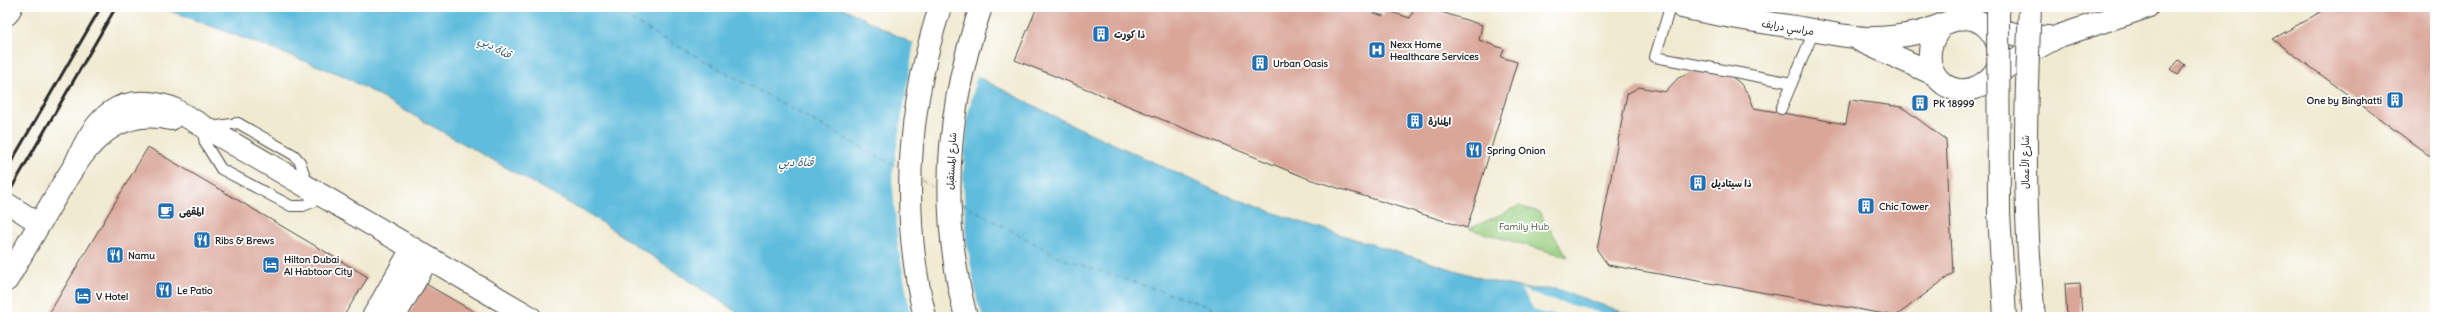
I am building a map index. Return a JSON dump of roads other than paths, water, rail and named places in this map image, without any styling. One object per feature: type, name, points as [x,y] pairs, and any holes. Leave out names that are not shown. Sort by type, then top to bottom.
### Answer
[{"type":"main road","points":[[7,14],[11,7]]},
{"type":"main road","points":[[925,317],[914,260],[909,180],[916,100],[924,61],[940,7]]},
{"type":"main road","name":"شارع المستقبل","points":[[966,317],[954,259],[950,222],[950,146],[962,72],[981,7]]},
{"type":"main road","name":"مراسي درايف","points":[[1682,7],[1848,36],[1895,37],[1941,27]]},
{"type":"main road","points":[[1998,7],[1999,213],[2005,317]]},
{"type":"main road","name":"شارع الأعمال","points":[[2030,7],[2025,186],[2028,262],[2034,317]]},
{"type":"main road","points":[[2059,36],[2022,36],[1986,26],[1972,19],[1965,13],[1956,20],[1941,27],[1932,37],[1928,50],[1929,62],[1934,74],[1951,88],[1961,90],[1982,85],[2024,55],[2059,36],[2147,7]]},
{"type":"main road","points":[[1986,26],[1992,33],[2000,51],[1999,60],[1991,78]]},
{"type":"main road","name":"مراسي درايف","points":[[1848,36],[1934,74]]},
{"type":"main road","points":[[7,280],[76,162],[90,144],[103,133],[132,119],[149,117],[165,118],[207,129],[530,317]]},
{"type":"main road","points":[[373,317],[420,253]]},
{"type":"main road","points":[[394,317],[420,253]]},
{"type":"street","points":[[7,203],[40,224]]},
{"type":"lane","points":[[1670,7],[1655,57],[1792,83]]},
{"type":"lane","points":[[1781,109],[1814,31]]},
{"type":"water","name":"قناة دبي","points":[[160,7],[841,7],[1062,120],[1220,193],[1297,221],[1490,281],[1527,289],[1557,289],[1625,313],[1648,317],[744,317],[590,215],[342,75]]},
{"type":"railway","points":[[7,169],[101,7]]},
{"type":"railway","points":[[7,196],[116,7]]},
{"type":"place","name":"ذا كورت","points":[[1101,34]]},
{"type":"place","name":"Nexx Home Healthcare Services","points":[[1377,50]]},
{"type":"place","name":"Urban Oasis","points":[[1260,63]]},
{"type":"place","name":"One by Binghatti","points":[[2395,100]]},
{"type":"place","name":"PK 18999","points":[[1920,103]]},
{"type":"place","name":"المنارة","points":[[1415,121]]},
{"type":"place","name":"Spring Onion","points":[[1474,150]]},
{"type":"place","name":"ذا سيتاديل","points":[[1698,183]]},
{"type":"place","name":"Chic Tower","points":[[1866,206]]},
{"type":"place","name":"المقهى","points":[[166,211]]},
{"type":"place","name":"Ribs & Brews","points":[[202,240]]},
{"type":"place","name":"Namu","points":[[115,255]]},
{"type":"place","name":"Hilton Dubai Al Habtoor City","points":[[271,265]]},
{"type":"place","name":"Le Patio","points":[[164,290]]},
{"type":"place","name":"V Hotel","points":[[83,296]]},
{"type":"park label","name":"Family Hub","points":[[1524,226]]}]
